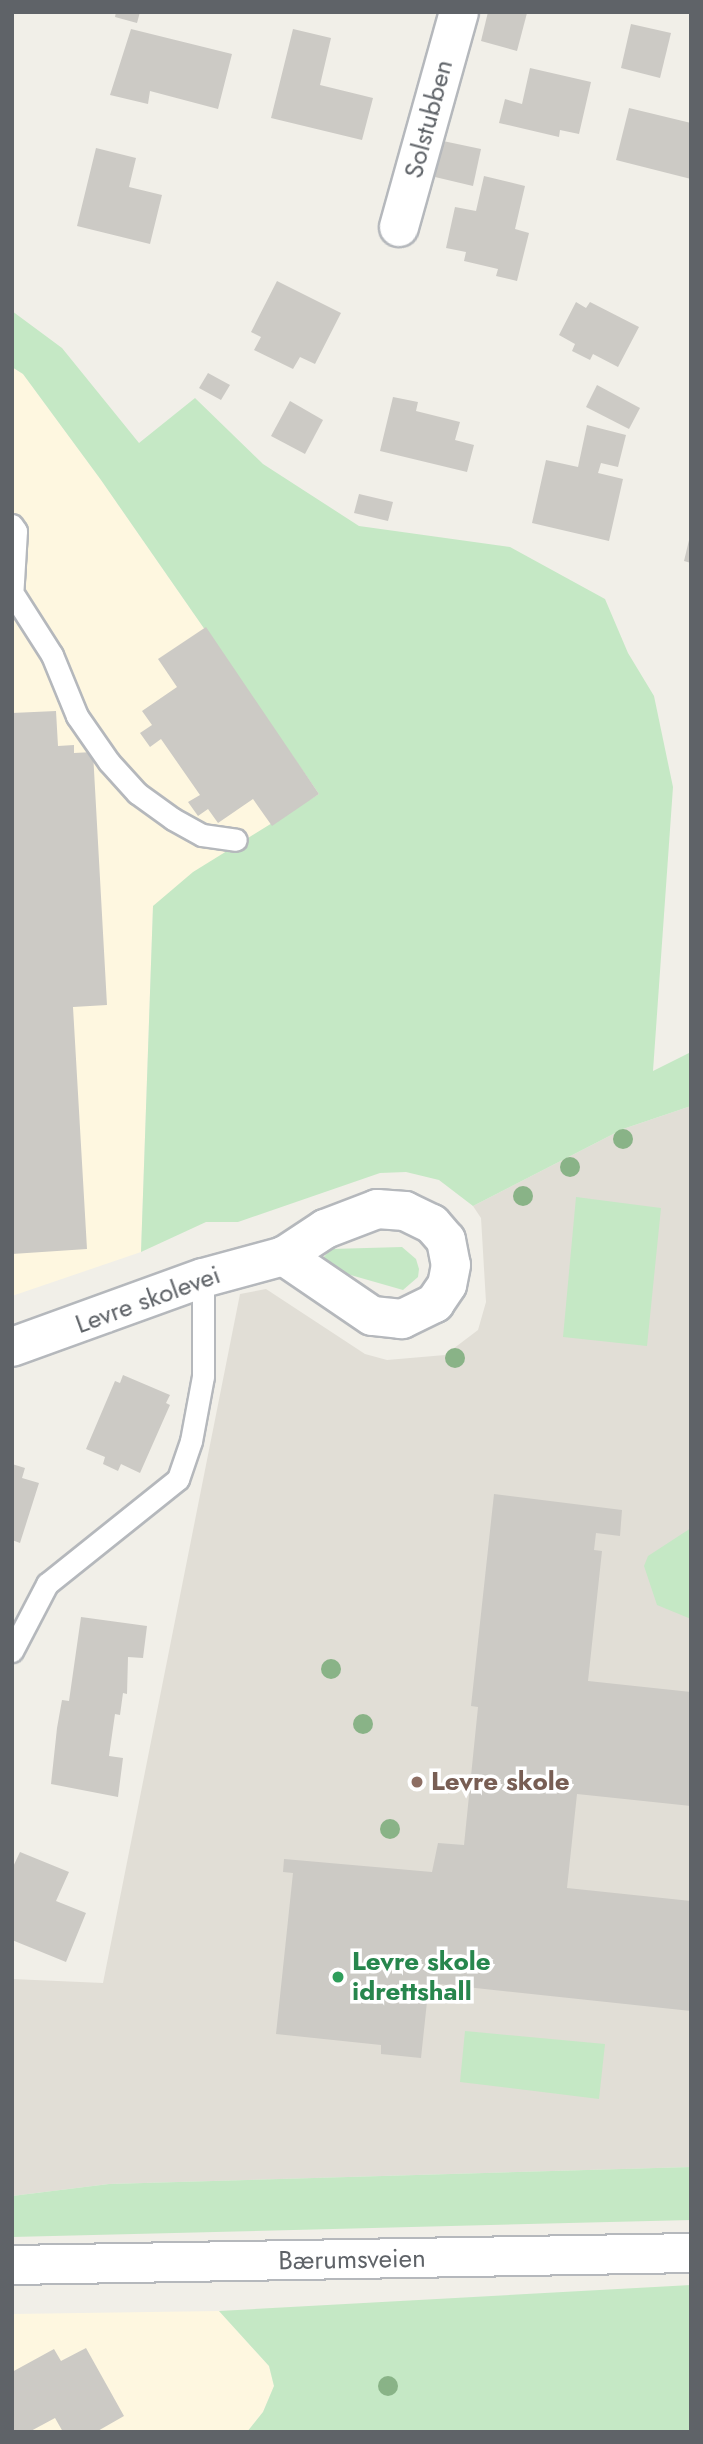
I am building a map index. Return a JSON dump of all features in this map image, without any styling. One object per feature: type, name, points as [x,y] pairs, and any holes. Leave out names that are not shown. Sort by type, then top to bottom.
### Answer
[{"type":"main road","name":"Solstubben","points":[[399,227],[459,12]]},
{"type":"main road","name":"Levre skolevei","points":[[12,1347],[203,1278],[284,1256]]},
{"type":"main road","name":"Bærumsveien","points":[[12,2265],[691,2253]]},
{"type":"lane","points":[[12,525],[14,598],[52,655],[77,716],[109,762],[137,793],[173,819],[202,835],[236,840]]},
{"type":"lane","points":[[12,1651],[47,1584],[178,1479],[191,1441],[203,1376],[203,1278]]},
{"type":"shaded area","points":[[12,367],[23,374],[101,480],[319,794],[153,906],[141,1252],[12,1296]]},
{"type":"shaded area","name":"Levre skole","points":[[691,1106],[691,2167],[109,2184],[12,2196],[12,1979],[103,1983],[240,1294],[266,1289],[365,1354],[387,1360],[445,1355],[478,1330],[486,1302],[481,1218],[473,1206],[623,1129]]},
{"type":"shaded area","points":[[219,2311],[269,2366],[274,2386],[263,2412],[247,2432],[12,2432],[12,2314]]},
{"type":"green space","points":[[12,311],[62,348],[139,443],[195,398],[263,464],[359,526],[510,547],[605,599],[628,653],[654,696],[673,787],[653,1071],[691,1052],[691,1106],[623,1129],[473,1206],[439,1180],[406,1172],[380,1173],[238,1222],[206,1222],[141,1252],[153,906],[193,872],[319,794],[101,480],[23,374],[12,367]]},
{"type":"green space","points":[[576,1197],[661,1208],[647,1346],[563,1337]]},
{"type":"green space","points":[[402,1247],[416,1259],[419,1269],[418,1277],[403,1290],[333,1270],[322,1259],[331,1249]]},
{"type":"green space","points":[[691,1528],[691,1619],[657,1605],[644,1566],[648,1556]]},
{"type":"green space","points":[[465,2031],[605,2044],[599,2099],[460,2082]]},
{"type":"green space","points":[[691,2167],[691,2220],[12,2237],[12,2196],[109,2184]]},
{"type":"green space","points":[[691,2285],[691,2432],[247,2432],[263,2412],[274,2386],[269,2366],[219,2311]]},
{"type":"building","points":[[116,12],[140,12],[137,23],[115,17]]},
{"type":"building","points":[[488,12],[527,13],[517,51],[481,41]]},
{"type":"building","points":[[631,24],[671,33],[660,78],[621,68]]},
{"type":"building","points":[[131,29],[232,54],[218,109],[150,91],[148,104],[110,95]]},
{"type":"building","points":[[293,29],[331,38],[320,85],[373,98],[362,140],[271,118]]},
{"type":"building","points":[[530,68],[591,82],[579,134],[560,130],[559,137],[499,123],[505,99],[522,104]]},
{"type":"building","points":[[629,108],[691,123],[691,179],[616,160]]},
{"type":"building","points":[[443,141],[481,149],[473,186],[435,177]]},
{"type":"building","points":[[96,148],[136,158],[129,187],[162,195],[150,244],[77,226]]},
{"type":"building","points":[[484,176],[525,186],[515,229],[529,233],[517,281],[496,276],[498,269],[464,261],[466,252],[446,248],[455,207],[476,211]]},
{"type":"building","points":[[277,281],[341,313],[315,364],[300,357],[293,369],[254,350],[261,337],[251,332]]},
{"type":"building","points":[[576,302],[586,308],[590,302],[639,327],[618,367],[593,354],[590,360],[572,351],[575,344],[559,335]]},
{"type":"building","points":[[208,373],[230,385],[221,400],[199,388]]},
{"type":"building","points":[[597,385],[640,408],[629,429],[586,407]]},
{"type":"building","points":[[393,397],[418,402],[416,411],[460,422],[455,440],[474,445],[467,472],[380,451]]},
{"type":"building","points":[[290,401],[323,420],[305,454],[271,436]]},
{"type":"building","points":[[587,425],[626,435],[618,467],[601,463],[598,473],[623,479],[609,541],[532,523],[546,460],[578,467]]},
{"type":"building","points":[[359,494],[393,502],[388,521],[354,513]]},
{"type":"building","points":[[691,536],[691,563],[684,561]]},
{"type":"building","points":[[206,627],[319,794],[272,826],[253,799],[218,823],[208,809],[198,816],[188,802],[200,795],[161,739],[150,747],[140,733],[152,725],[142,711],[177,687],[158,659]]},
{"type":"building","points":[[56,711],[58,746],[74,745],[74,753],[93,752],[107,1005],[73,1007],[87,1249],[12,1254],[12,713]]},
{"type":"building","points":[[123,1375],[170,1395],[166,1403],[170,1405],[140,1473],[121,1464],[118,1471],[103,1464],[105,1457],[86,1449],[115,1381],[120,1383]]},
{"type":"building","points":[[12,1464],[25,1468],[22,1478],[39,1483],[20,1543],[12,1540]]},
{"type":"building","points":[[494,1494],[622,1510],[620,1536],[596,1533],[594,1550],[602,1551],[588,1681],[691,1692],[691,1806],[577,1794],[567,1888],[691,1901],[691,2011],[429,1983],[421,2058],[381,2054],[381,2045],[276,2034],[293,1873],[283,1872],[284,1859],[432,1872],[438,1843],[464,1845],[478,1707],[471,1706]]},
{"type":"building","points":[[81,1617],[147,1626],[143,1658],[128,1657],[127,1694],[123,1693],[120,1715],[115,1714],[109,1756],[123,1758],[118,1797],[51,1784],[62,1700],[69,1701]]},
{"type":"building","points":[[20,1852],[69,1872],[56,1901],[86,1913],[66,1962],[12,1940],[12,1869]]},
{"type":"building","points":[[86,2348],[124,2416],[96,2432],[63,2432],[55,2418],[29,2432],[12,2432],[12,2372],[54,2349],[61,2361]]},
{"type":"place","name":"Levre skole","points":[[417,1782]]},
{"type":"place","name":"Levre skole idrettshall","points":[[338,1977]]}]
